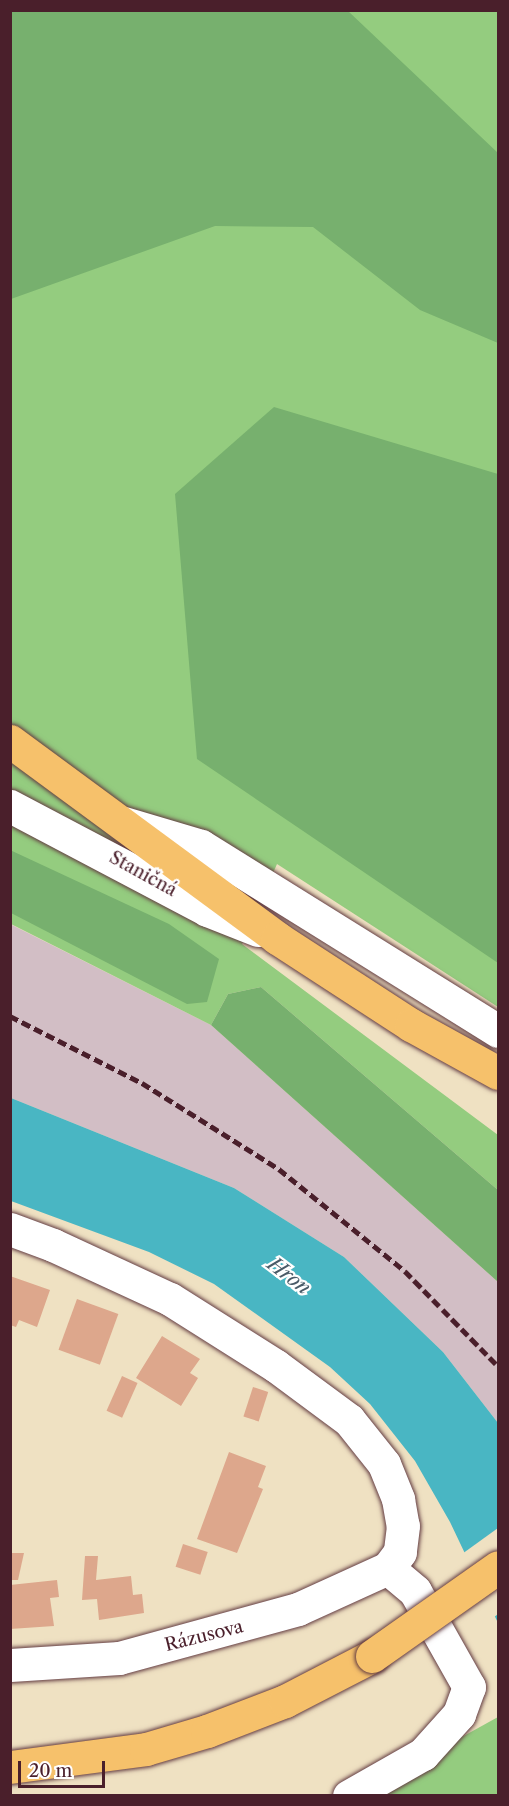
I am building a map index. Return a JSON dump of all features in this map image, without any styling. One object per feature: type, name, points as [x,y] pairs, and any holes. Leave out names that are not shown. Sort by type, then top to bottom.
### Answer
[{"type":"main road","points":[[10,741],[277,938],[411,1025],[498,1074]]},
{"type":"main road","points":[[10,1767],[146,1749],[207,1731],[285,1701],[372,1656],[498,1567]]},
{"type":"street","name":"Staničná","points":[[10,806],[207,910],[277,938]]},
{"type":"street","points":[[124,824],[201,846],[498,1031]]},
{"type":"street","points":[[10,1229],[53,1245],[170,1299],[276,1366],[349,1419],[384,1464],[398,1499],[403,1526],[400,1552],[388,1568],[415,1590],[469,1686],[459,1714],[423,1754],[350,1796]]},
{"type":"street","name":"Rázusova","points":[[10,1665],[119,1658],[234,1630],[298,1609],[388,1568]]},
{"type":"shaded area","points":[[10,924],[211,1025],[498,1282],[498,1423],[443,1352],[344,1257],[234,1188],[11,1098]]},
{"type":"green space","points":[[10,11],[498,11],[498,1007],[277,864],[242,944],[498,1135],[498,1190],[261,987],[228,994],[211,1025],[11,924]]},
{"type":"green space","points":[[10,11],[348,11],[498,153],[498,343],[420,310],[313,227],[215,226],[11,299]]},
{"type":"green space","points":[[274,407],[498,474],[498,963],[197,759],[175,494]]},
{"type":"green space","points":[[10,850],[169,924],[219,959],[207,1002],[187,1004],[11,913]]},
{"type":"green space","points":[[261,987],[498,1190],[498,1282],[211,1025],[228,994]]},
{"type":"green space","points":[[498,1717],[498,1795],[357,1795]]},
{"type":"water","name":"Hron","points":[[11,1098],[234,1188],[344,1257],[443,1352],[498,1423],[498,1623],[450,1522],[415,1461],[370,1404],[330,1367],[214,1284],[149,1252],[11,1201]]},
{"type":"pier","points":[[498,1528],[498,1614],[493,1618],[462,1554]]},
{"type":"building","points":[[10,1276],[50,1290],[37,1327],[19,1320],[16,1327],[10,1325]]},
{"type":"building","points":[[77,1299],[118,1314],[100,1365],[59,1350]]},
{"type":"building","points":[[162,1336],[200,1359],[190,1373],[198,1378],[181,1406],[136,1378]]},
{"type":"building","points":[[122,1376],[138,1383],[122,1418],[107,1411]]},
{"type":"building","points":[[253,1387],[268,1392],[259,1421],[243,1416]]},
{"type":"building","points":[[229,1452],[266,1466],[258,1487],[263,1489],[237,1553],[197,1539]]},
{"type":"building","points":[[183,1544],[208,1552],[200,1575],[176,1567]]},
{"type":"building","points":[[10,1553],[24,1553],[18,1580],[10,1580]]},
{"type":"building","points":[[85,1556],[98,1556],[96,1580],[131,1576],[133,1595],[142,1594],[144,1613],[99,1620],[97,1599],[82,1600]]},
{"type":"building","points":[[57,1580],[59,1597],[50,1598],[54,1626],[10,1629],[10,1585]]},
{"type":"railway","points":[[10,1016],[142,1083],[279,1169],[405,1271],[498,1366]]}]
